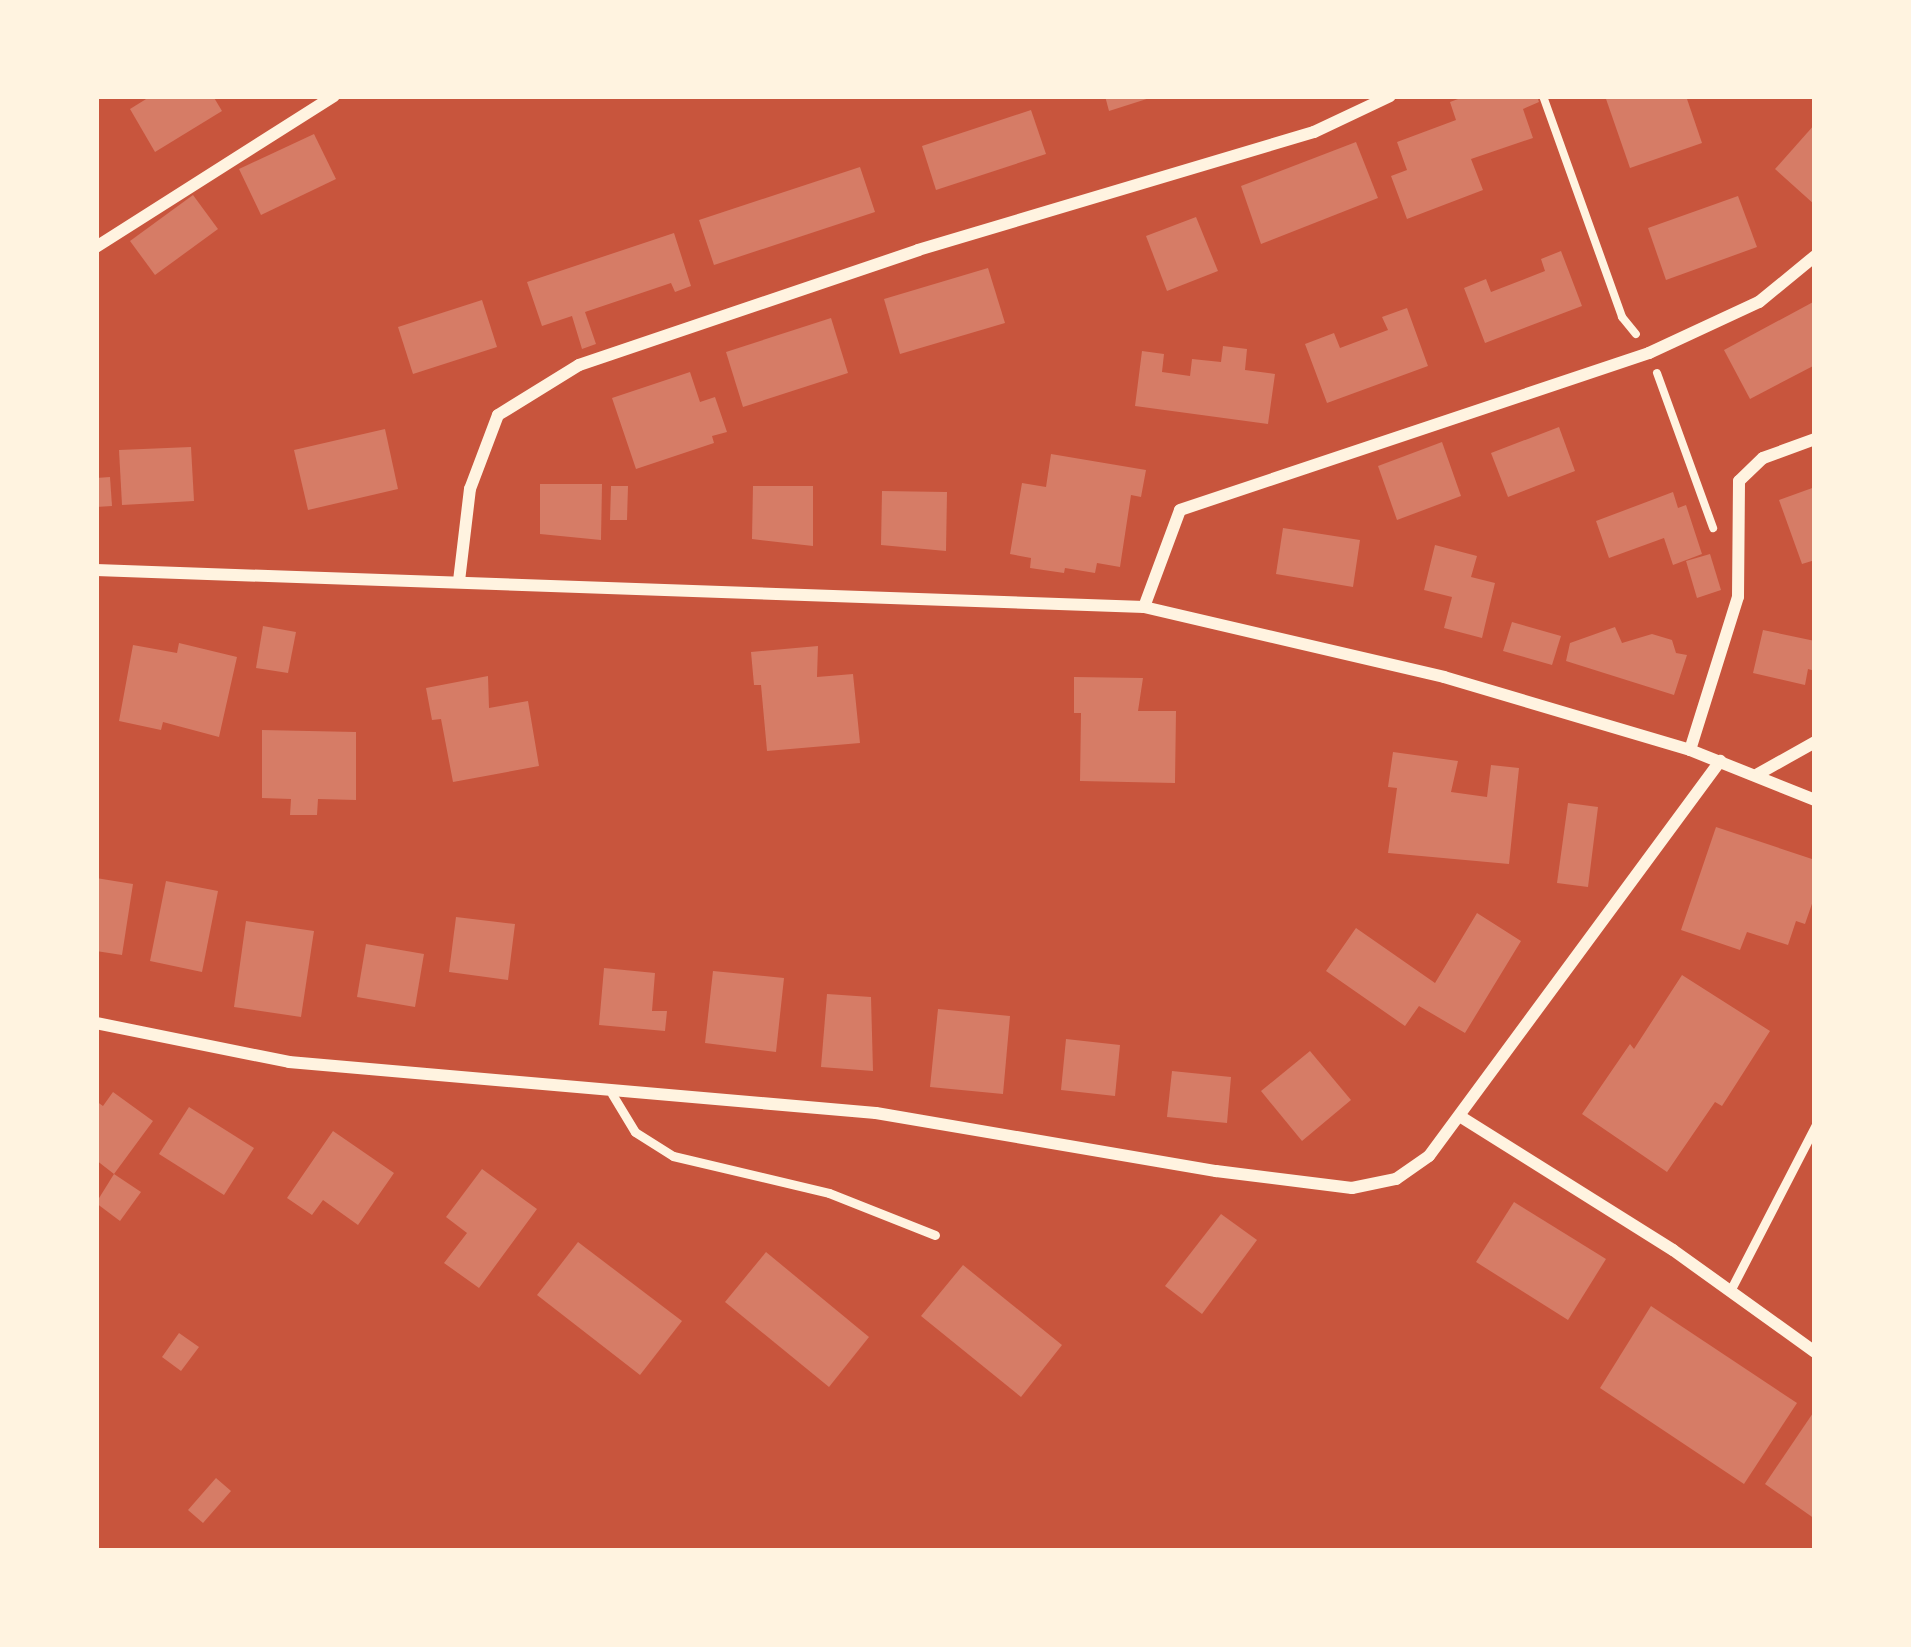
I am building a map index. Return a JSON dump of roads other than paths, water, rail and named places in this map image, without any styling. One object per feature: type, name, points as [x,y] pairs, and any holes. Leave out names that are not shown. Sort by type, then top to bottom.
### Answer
[{"type":"street","points":[[96,247],[334,96]]},
{"type":"street","points":[[459,581],[470,489],[498,415],[579,365],[918,250],[1314,132],[1390,96]]},
{"type":"street","points":[[1144,608],[1180,510],[1649,352],[1759,302],[1815,256]]},
{"type":"street","points":[[1690,751],[1738,597],[1739,481],[1763,458],[1815,440]]},
{"type":"street","points":[[96,570],[1144,608],[1444,677],[1690,751],[1815,800]]},
{"type":"street","points":[[1758,774],[1815,742]]},
{"type":"street","points":[[96,1024],[289,1062],[612,1094],[876,1113],[1216,1172],[1352,1188],[1396,1179],[1429,1156],[1720,761]]},
{"type":"street","points":[[1461,1118],[1815,1352]]},
{"type":"lane","points":[[612,1094],[635,1132],[673,1156],[829,1192],[935,1235]]},
{"type":"lane","points":[[1730,1292],[1815,1126]]}]
